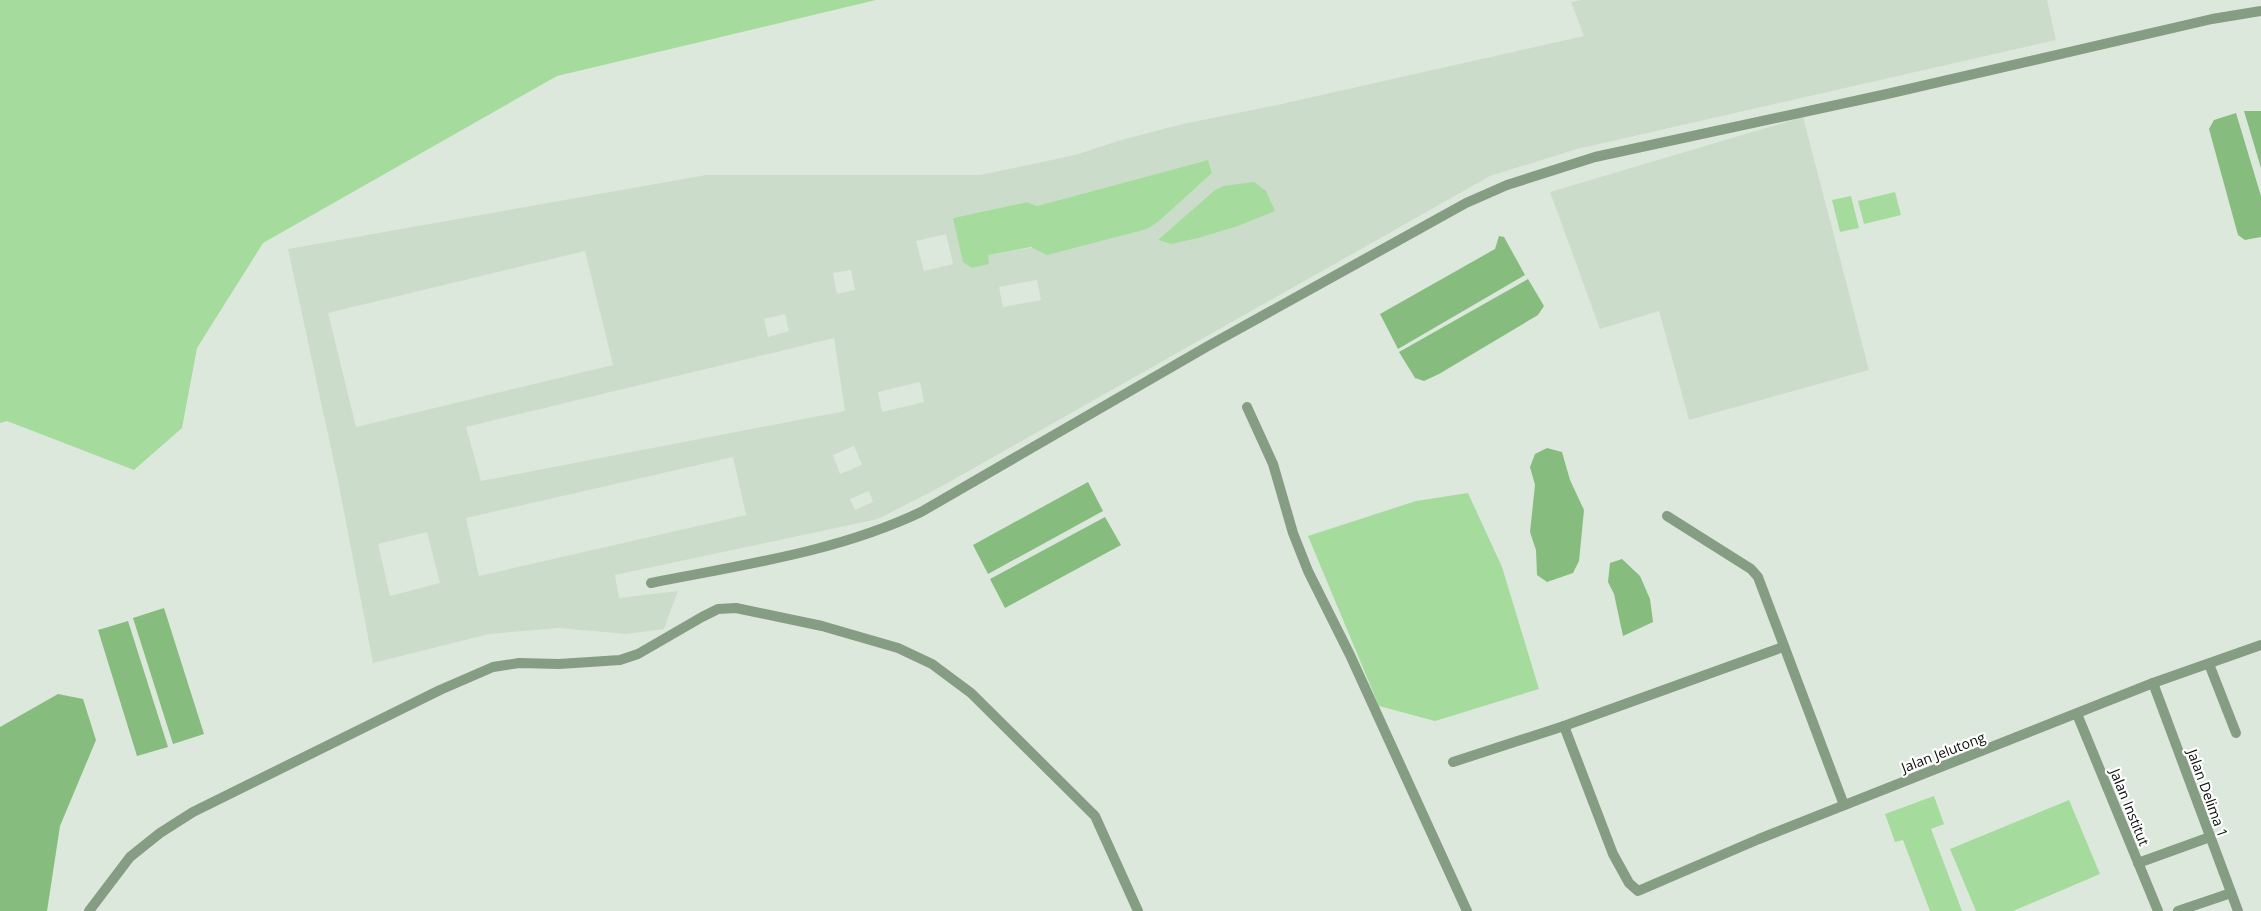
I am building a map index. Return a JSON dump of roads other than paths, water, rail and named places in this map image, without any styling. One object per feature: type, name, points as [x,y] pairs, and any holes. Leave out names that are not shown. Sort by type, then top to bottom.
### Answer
[{"type":"street","points":[[651,583],[822,547],[894,525],[1466,203],[1506,185],[1595,157],[1887,94],[2212,19],[2261,11]]},
{"type":"street","points":[[1247,407],[1273,464],[1308,571],[1350,655],[1467,911]]},
{"type":"street","points":[[1667,516],[1751,569],[1762,586],[1783,647],[1802,691],[1844,806]]},
{"type":"street","points":[[88,911],[130,856],[160,833],[193,812],[440,690],[493,667],[519,663],[559,664],[620,660],[638,654],[702,617],[718,610],[736,608],[822,626],[898,648],[932,664],[972,693],[1095,816],[1138,911]]},
{"type":"street","name":"Jalan Jelutong","points":[[1564,726],[1612,854],[1623,874],[1638,891],[1759,839],[2153,684],[2261,645]]},
{"type":"street","points":[[1453,762],[1564,726],[1783,647]]},
{"type":"street","points":[[2209,664],[2236,733]]},
{"type":"street","name":"Jalan Delima 1","points":[[2153,684],[2238,911]]},
{"type":"street","name":"Jalan Institut","points":[[2077,714],[2158,911]]},
{"type":"street","points":[[2138,863],[2210,837]]},
{"type":"street","points":[[2178,911],[2231,893]]}]
